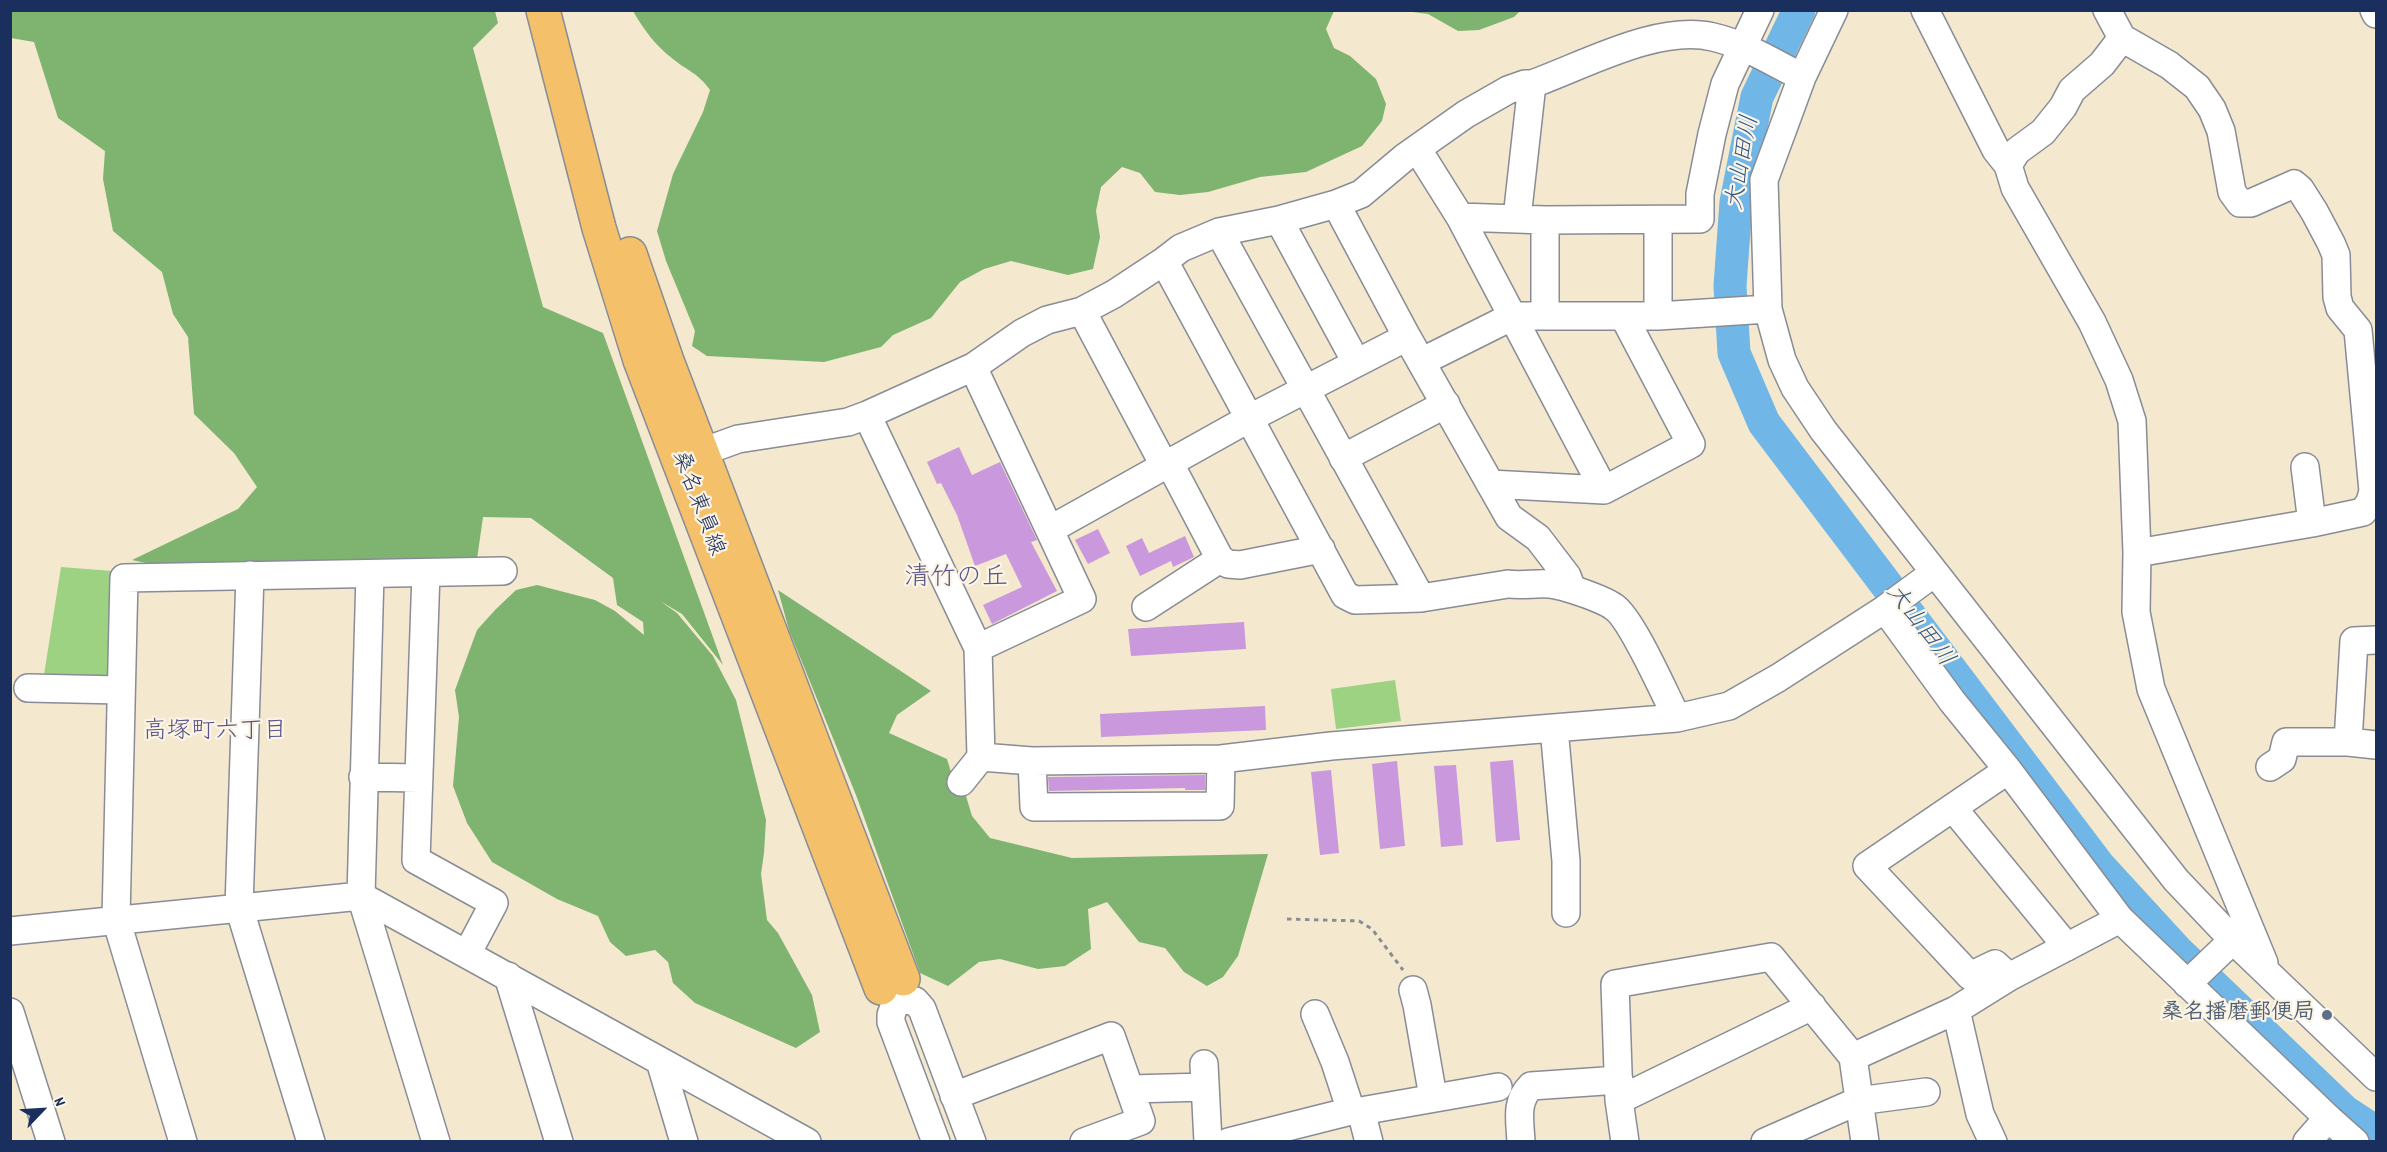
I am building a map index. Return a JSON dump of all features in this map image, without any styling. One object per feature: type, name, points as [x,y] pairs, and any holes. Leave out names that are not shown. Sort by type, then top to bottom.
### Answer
[{"type":"main road","name":"桑名東員線","points":[[543,10],[598,228],[640,360],[892,983],[623,235],[581,74],[567,10]]},
{"type":"street","points":[[1460,217],[1545,220],[1700,219],[1700,194],[1725,84],[1760,10]]},
{"type":"street","points":[[1834,10],[1802,77],[1764,180],[1759,309],[1795,388],[1823,430],[1930,575],[2229,944],[2267,972],[2376,1077]]},
{"type":"street","points":[[1925,10],[1996,150],[2008,165],[2015,188],[2092,322],[2119,380],[2132,421],[2137,553],[2136,612],[2151,689],[2267,972]]},
{"type":"street","points":[[2008,165],[2017,151],[2043,132],[2072,90],[2102,64],[2119,20],[2197,87],[2212,109],[2221,131],[2232,192],[2240,203],[2251,203],[2294,184],[2300,189],[2319,219],[2336,255],[2337,297],[2340,308],[2358,330],[2373,491],[2370,502],[2363,512],[2137,553]]},
{"type":"street","points":[[702,452],[738,439],[848,422],[867,415],[973,366],[1022,333],[1047,320],[1082,311],[1164,261],[1181,248],[1219,232],[1279,220],[1336,204],[1361,194],[1405,157],[1466,114],[1508,90],[1532,84],[1657,37],[1688,33],[1715,37],[1743,47],[1802,77]]},
{"type":"street","points":[[1517,218],[1532,84]]},
{"type":"street","points":[[1418,150],[1460,217],[1604,490]]},
{"type":"street","points":[[1336,204],[1421,362],[1509,517],[1538,538],[1567,576],[1572,589]]},
{"type":"street","points":[[1279,220],[1356,362]]},
{"type":"street","points":[[1545,220],[1545,315]]},
{"type":"street","points":[[1658,220],[1658,316]]},
{"type":"street","points":[[1219,232],[1421,598]]},
{"type":"street","points":[[1164,261],[1346,595],[1355,600],[1421,598],[1508,584],[1521,586],[1550,584],[1572,589],[1614,607],[1628,622],[1677,718]]},
{"type":"street","points":[[1421,362],[1513,316],[1658,316],[1759,309]]},
{"type":"street","points":[[1082,311],[1220,559],[1228,564],[1240,565],[1321,549]]},
{"type":"street","points":[[1490,484],[1604,490],[1691,444],[1624,316]]},
{"type":"street","points":[[1051,529],[1250,418],[1407,336]]},
{"type":"street","points":[[973,366],[1082,599],[978,648]]},
{"type":"street","points":[[1343,458],[1446,404]]},
{"type":"street","points":[[867,415],[978,648],[981,757],[961,782]]},
{"type":"street","points":[[2305,467],[2312,523]]},
{"type":"street","points":[[1146,607],[1220,559]]},
{"type":"street","points":[[183,1142],[116,919],[124,578],[503,571]]},
{"type":"street","points":[[426,573],[416,860],[494,903],[467,954]]},
{"type":"street","points":[[370,574],[360,896],[436,1142]]},
{"type":"street","points":[[250,575],[239,907],[311,1142]]},
{"type":"street","points":[[981,757],[1032,761],[1221,759],[1331,746],[1677,718],[1729,706],[1778,678],[1888,607],[1930,575]]},
{"type":"street","points":[[1888,607],[1953,701],[2120,919],[2189,981],[2355,1142]]},
{"type":"street","points":[[2348,742],[2354,641],[2376,640]]},
{"type":"street","points":[[28,688],[121,690]]},
{"type":"street","points":[[1554,728],[1566,861],[1566,913]]},
{"type":"street","points":[[2270,767],[2282,759],[2286,742],[2348,742],[2376,745]]},
{"type":"street","points":[[1032,761],[1034,807],[1220,806],[1221,759]]},
{"type":"street","points":[[2008,770],[1867,866],[1970,976],[1995,964],[2009,977]]},
{"type":"street","points":[[363,777],[419,778]]},
{"type":"street","points":[[1953,808],[2067,947]]},
{"type":"street","points":[[10,931],[360,896],[807,1142]]},
{"type":"street","points":[[1853,1057],[1956,1010],[2009,977],[2120,919]]},
{"type":"street","points":[[2189,981],[2229,944]]},
{"type":"street","points":[[1624,1142],[1619,1090],[1615,984],[1771,957],[1853,1057],[1865,1142]]},
{"type":"street","points":[[508,976],[559,1142]]},
{"type":"street","points":[[1413,990],[1433,1097]]},
{"type":"street","points":[[936,1142],[891,1022],[895,1004],[904,1000],[915,1001],[922,1009],[972,1142]]},
{"type":"street","points":[[1521,1142],[1519,1104],[1523,1094],[1531,1086],[1619,1090],[1812,1006]]},
{"type":"street","points":[[1956,1010],[1980,1114],[1993,1142]]},
{"type":"street","points":[[10,1012],[51,1142]]},
{"type":"street","points":[[1316,1014],[1369,1142]]},
{"type":"street","points":[[954,1096],[1111,1036],[1141,1121],[1084,1142]]},
{"type":"street","points":[[660,1061],[684,1142]]},
{"type":"street","points":[[1131,1089],[1204,1076],[1208,1142]]},
{"type":"street","points":[[1228,1142],[1356,1111],[1498,1087]]},
{"type":"street","points":[[1764,1142],[1858,1101],[1926,1092]]},
{"type":"street","points":[[2307,1142],[2328,1118]]},
{"type":"path","points":[[1287,919],[1365,923],[1403,969],[1413,990]]},
{"type":"green space","points":[[11,11],[495,11],[498,23],[473,48],[543,307],[603,333],[723,665],[682,614],[660,601],[677,613],[713,656],[736,700],[766,820],[761,874],[767,920],[778,933],[812,995],[820,1032],[796,1048],[695,1003],[673,983],[668,962],[655,950],[626,956],[610,942],[598,916],[557,899],[492,862],[467,823],[453,786],[459,717],[455,690],[477,630],[496,609],[516,590],[537,585],[595,600],[615,611],[644,635],[643,622],[617,605],[613,578],[531,518],[483,517],[477,559],[160,566],[132,560],[238,509],[257,487],[234,453],[194,414],[188,337],[173,314],[162,272],[113,231],[103,179],[105,151],[58,118],[34,42],[11,38]]},
{"type":"green space","points":[[633,11],[1334,11],[1326,29],[1334,48],[1350,56],[1376,79],[1386,104],[1382,121],[1362,146],[1306,172],[1260,177],[1208,192],[1180,195],[1155,192],[1140,173],[1122,167],[1101,187],[1096,211],[1100,237],[1093,269],[1068,275],[1011,261],[984,269],[960,282],[931,318],[893,335],[881,347],[824,362],[707,356],[692,346],[695,331],[666,261],[657,231],[673,174],[703,112],[710,90],[697,76],[661,48]]},
{"type":"green space","points":[[1405,11],[1520,11],[1514,17],[1479,30],[1458,31],[1428,14]]},
{"type":"green space","points":[[61,567],[113,571],[111,678],[43,681]]},
{"type":"green space","points":[[778,590],[931,691],[897,715],[889,733],[947,759],[954,782],[966,796],[972,816],[990,838],[1072,858],[1268,854],[1238,956],[1223,977],[1207,986],[1184,972],[1165,948],[1139,942],[1107,902],[1088,909],[1091,949],[1065,966],[1038,969],[1000,959],[979,962],[948,986],[920,973],[856,795],[789,630]]},
{"type":"green space","points":[[1395,680],[1401,721],[1336,729],[1331,689]]},
{"type":"building","points":[[959,447],[972,475],[1000,462],[1037,540],[1031,542],[1057,591],[992,624],[983,605],[1022,587],[1006,554],[975,566],[957,515],[941,483],[937,484],[927,462]]},
{"type":"building","points":[[1098,529],[1110,553],[1088,564],[1075,540]]},
{"type":"building","points":[[1185,536],[1194,557],[1173,567],[1171,561],[1140,576],[1126,546],[1142,538],[1149,553]]},
{"type":"building","points":[[1244,622],[1246,649],[1131,656],[1128,629]]},
{"type":"building","points":[[1265,706],[1266,730],[1101,737],[1100,714]]},
{"type":"building","points":[[1513,760],[1520,840],[1496,842],[1490,762]]},
{"type":"building","points":[[1397,761],[1405,846],[1380,849],[1372,764]]},
{"type":"building","points":[[1456,765],[1463,845],[1441,847],[1434,766]]},
{"type":"building","points":[[1331,770],[1339,853],[1320,855],[1311,772]]},
{"type":"building","points":[[1205,775],[1205,790],[1185,790],[1185,788],[1049,791],[1048,777]]},
{"type":"waterway","name":"大山田川","points":[[1799,10],[1757,97],[1736,202],[1730,286],[1734,353],[1764,423],[2099,866],[2177,951],[2344,1111],[2376,1132]]},
{"type":"place","name":"桑名播磨郵便局","points":[[2327,1015]]},
{"type":"district","name":"清竹の丘","points":[[956,580]]},
{"type":"district","name":"高塚町六丁目","points":[[215,734]]}]
